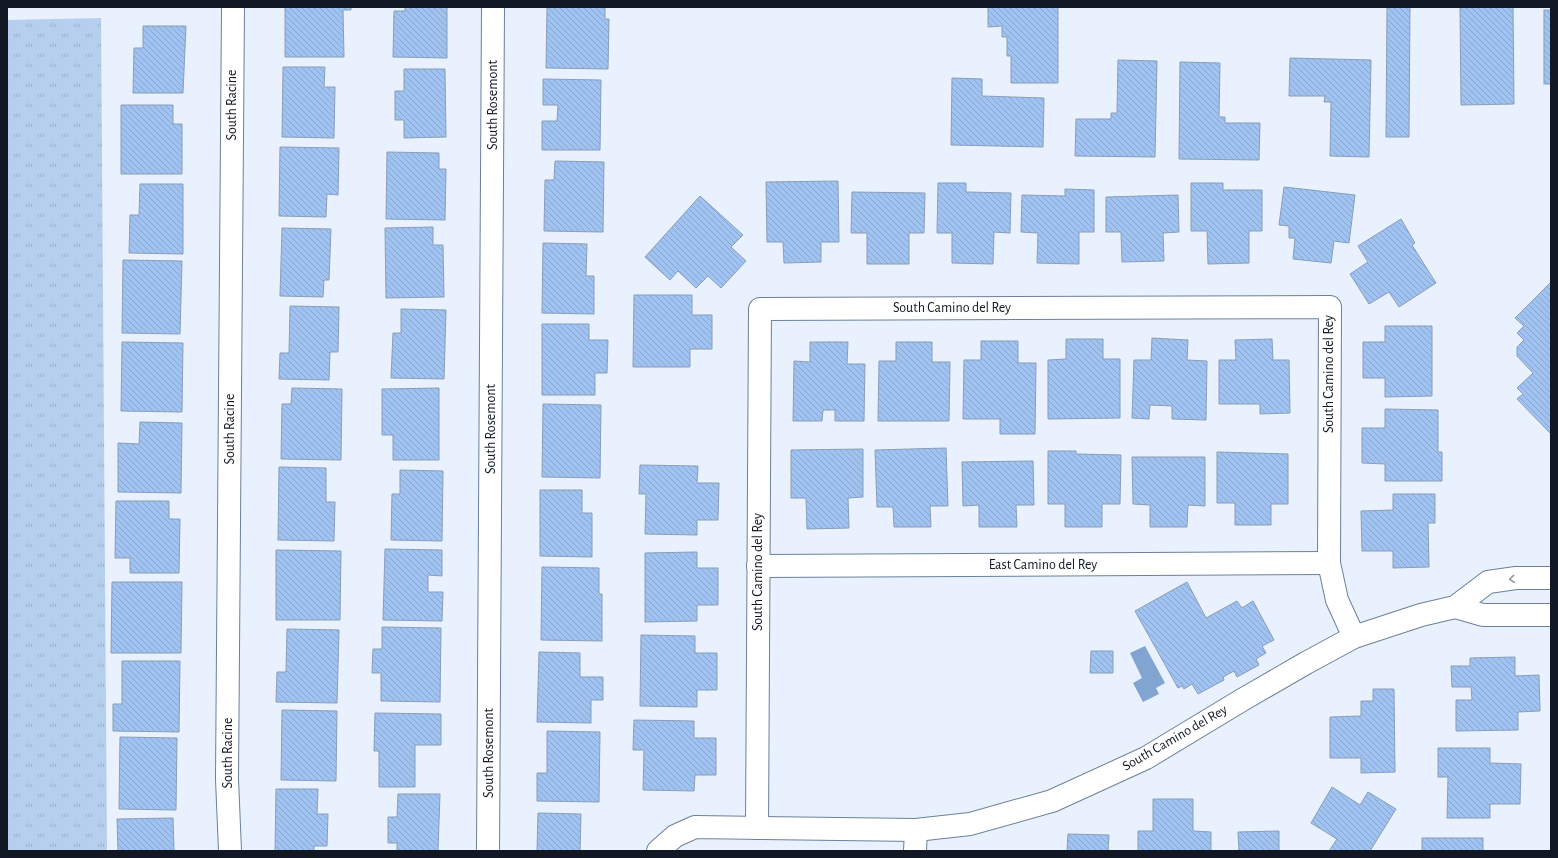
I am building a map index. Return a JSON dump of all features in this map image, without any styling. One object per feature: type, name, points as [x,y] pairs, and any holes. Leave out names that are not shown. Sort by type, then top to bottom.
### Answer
[{"type":"street","name":"South Racine","points":[[230,851],[227,779],[233,7]]},
{"type":"street","name":"South Rosemont","points":[[488,851],[493,7]]},
{"type":"street","name":"South Camino del Rey","points":[[757,828],[760,309],[1330,307],[1328,563],[1337,600],[1354,637]]},
{"type":"street","name":"East Camino del Rey","points":[[758,566],[1328,563]]},
{"type":"street","name":"South Camino del Rey","points":[[658,851],[675,836],[695,827],[757,828],[916,841],[1052,801],[1146,758],[1242,700],[1354,637],[1421,615],[1455,607],[1488,582],[1516,578],[1551,578]]},
{"type":"street","name":"South Camino del Rey","points":[[1455,607],[1483,615],[1551,615]]},
{"type":"green space","points":[[101,18],[107,851],[7,851],[7,20]]},
{"type":"shaded area","points":[[1145,646],[1165,683],[1156,688],[1159,694],[1143,702],[1133,683],[1142,678],[1130,653]]},
{"type":"building","points":[[285,7],[351,7],[351,10],[343,10],[344,57],[285,57]]},
{"type":"building","points":[[405,7],[447,7],[447,58],[393,57],[394,11],[405,11]]},
{"type":"building","points":[[547,7],[605,7],[605,19],[609,19],[608,69],[546,68]]},
{"type":"building","points":[[988,7],[1058,7],[1058,83],[1011,83],[1011,56],[1007,56],[1007,37],[1002,37],[1002,26],[988,27]]},
{"type":"building","points":[[1387,7],[1410,7],[1409,137],[1386,137]]},
{"type":"building","points":[[1460,7],[1513,7],[1514,104],[1461,105]]},
{"type":"building","points":[[1544,10],[1551,10],[1551,84],[1544,84]]},
{"type":"building","points":[[143,26],[186,26],[183,93],[133,93],[134,48],[143,48]]},
{"type":"building","points":[[1290,58],[1371,60],[1369,157],[1330,156],[1331,102],[1324,102],[1325,96],[1289,96]]},
{"type":"building","points":[[1118,60],[1157,61],[1155,157],[1075,156],[1076,119],[1111,119],[1111,113],[1117,113]]},
{"type":"building","points":[[1180,62],[1220,63],[1219,117],[1225,117],[1225,123],[1260,123],[1259,160],[1179,159]]},
{"type":"building","points":[[283,67],[325,67],[324,87],[335,87],[334,138],[282,137]]},
{"type":"building","points":[[404,69],[445,69],[446,137],[404,138],[404,120],[395,120],[395,91],[404,91]]},
{"type":"building","points":[[952,78],[982,79],[982,96],[1044,98],[1043,147],[951,145]]},
{"type":"building","points":[[543,79],[601,80],[600,150],[542,150],[542,121],[557,121],[558,105],[543,105]]},
{"type":"building","points":[[121,105],[173,105],[173,124],[182,124],[182,174],[121,174]]},
{"type":"building","points":[[280,147],[339,148],[338,195],[327,194],[326,217],[279,216]]},
{"type":"building","points":[[387,152],[439,153],[439,169],[446,169],[445,220],[386,219]]},
{"type":"building","points":[[555,161],[604,162],[603,232],[544,231],[545,180],[554,180]]},
{"type":"building","points":[[838,181],[839,242],[821,242],[821,262],[784,263],[783,242],[767,242],[766,182]]},
{"type":"building","points":[[938,183],[966,183],[966,192],[1011,193],[1010,233],[994,232],[993,264],[952,263],[952,233],[937,233]]},
{"type":"building","points":[[1191,183],[1223,183],[1223,190],[1262,190],[1262,231],[1249,231],[1249,263],[1208,264],[1207,231],[1191,231]]},
{"type":"building","points":[[140,184],[183,184],[183,254],[129,253],[130,215],[139,215]]},
{"type":"building","points":[[1284,187],[1355,195],[1349,243],[1334,241],[1331,263],[1293,259],[1295,238],[1289,238],[1289,226],[1279,225]]},
{"type":"building","points":[[1065,189],[1094,190],[1094,232],[1079,232],[1079,264],[1037,263],[1038,233],[1021,232],[1022,195],[1065,196]]},
{"type":"building","points":[[852,192],[925,193],[924,233],[909,233],[909,264],[867,264],[867,233],[851,233]]},
{"type":"building","points":[[1178,195],[1179,232],[1163,233],[1164,261],[1122,262],[1121,232],[1106,232],[1106,197]]},
{"type":"building","points":[[700,196],[743,235],[731,247],[746,261],[721,288],[708,276],[696,288],[678,271],[670,280],[645,257]]},
{"type":"building","points":[[1401,219],[1415,243],[1412,245],[1436,283],[1399,307],[1389,292],[1369,304],[1350,274],[1368,262],[1358,246]]},
{"type":"building","points":[[433,227],[433,245],[443,245],[444,297],[386,298],[385,228]]},
{"type":"building","points":[[282,228],[331,229],[329,280],[324,280],[323,297],[280,296]]},
{"type":"building","points":[[543,243],[587,244],[586,276],[594,276],[594,314],[542,313]]},
{"type":"building","points":[[123,260],[182,261],[180,334],[122,333]]},
{"type":"building","points":[[1551,282],[1551,434],[1517,399],[1523,394],[1517,388],[1533,373],[1517,356],[1517,347],[1524,340],[1517,333],[1524,326],[1515,318]]},
{"type":"building","points":[[634,295],[692,295],[692,315],[712,315],[712,349],[690,349],[690,367],[633,367]]},
{"type":"building","points":[[290,306],[339,307],[338,352],[330,352],[329,380],[279,379],[280,353],[289,353]]},
{"type":"building","points":[[401,309],[446,310],[444,379],[391,378],[393,333],[401,333]]},
{"type":"building","points":[[542,324],[589,324],[589,340],[608,340],[607,373],[595,373],[595,395],[542,395]]},
{"type":"building","points":[[1385,326],[1432,326],[1432,396],[1385,397],[1385,378],[1363,378],[1363,342],[1385,342]]},
{"type":"building","points":[[1152,338],[1188,340],[1187,360],[1207,361],[1206,420],[1172,419],[1172,406],[1150,405],[1149,419],[1132,418],[1134,360],[1151,360]]},
{"type":"building","points":[[1066,339],[1103,339],[1103,359],[1120,359],[1120,418],[1048,419],[1048,360],[1066,359]]},
{"type":"building","points":[[1272,339],[1273,360],[1289,360],[1290,413],[1260,414],[1260,404],[1219,404],[1219,360],[1236,360],[1235,340]]},
{"type":"building","points":[[981,341],[1018,341],[1018,363],[1036,363],[1035,434],[1000,434],[1000,419],[963,419],[964,360],[981,360]]},
{"type":"building","points":[[122,342],[183,343],[182,412],[121,411]]},
{"type":"building","points":[[810,342],[848,342],[847,364],[865,364],[864,421],[835,421],[835,410],[823,410],[822,421],[793,421],[794,361],[810,362]]},
{"type":"building","points":[[896,342],[932,342],[932,362],[950,362],[949,421],[878,421],[879,361],[896,361]]},
{"type":"building","points":[[292,388],[342,389],[341,460],[281,459],[282,404],[291,404]]},
{"type":"building","points":[[439,388],[439,460],[393,460],[393,435],[382,435],[382,389]]},
{"type":"building","points":[[543,404],[601,405],[600,478],[542,477]]},
{"type":"building","points":[[1385,409],[1438,410],[1438,452],[1442,452],[1442,481],[1385,481],[1385,464],[1362,463],[1362,428],[1385,428]]},
{"type":"building","points":[[140,422],[182,423],[181,493],[118,492],[118,443],[139,444]]},
{"type":"building","points":[[946,448],[948,506],[930,506],[931,527],[894,527],[893,507],[877,507],[875,450]]},
{"type":"building","points":[[863,449],[863,497],[848,498],[849,528],[807,529],[806,498],[791,498],[791,450]]},
{"type":"building","points":[[1048,451],[1076,451],[1076,454],[1121,455],[1120,504],[1102,504],[1102,527],[1065,527],[1065,504],[1048,504]]},
{"type":"building","points":[[1217,452],[1288,454],[1288,504],[1271,504],[1271,525],[1235,525],[1235,503],[1217,503]]},
{"type":"building","points":[[1132,457],[1205,457],[1205,506],[1188,505],[1187,527],[1150,527],[1150,505],[1133,504]]},
{"type":"building","points":[[1033,461],[1034,505],[1016,505],[1017,527],[979,527],[979,505],[963,506],[962,462]]},
{"type":"building","points":[[640,465],[698,466],[697,483],[719,483],[718,520],[697,520],[697,535],[645,534],[646,494],[639,494]]},
{"type":"building","points":[[279,467],[326,468],[326,502],[335,502],[334,541],[278,540]]},
{"type":"building","points":[[400,470],[443,471],[442,541],[391,540],[392,494],[400,494]]},
{"type":"building","points":[[540,490],[582,490],[582,513],[592,513],[592,557],[540,556]]},
{"type":"building","points":[[1393,494],[1435,494],[1435,523],[1428,523],[1429,567],[1393,568],[1393,551],[1362,551],[1361,511],[1393,510]]},
{"type":"building","points":[[116,501],[169,501],[169,519],[180,519],[179,573],[130,573],[130,558],[115,558]]},
{"type":"building","points":[[385,549],[442,550],[442,576],[428,575],[428,592],[443,592],[442,621],[383,620]]},
{"type":"building","points":[[276,550],[341,551],[340,620],[276,620]]},
{"type":"building","points":[[697,552],[697,568],[718,568],[718,605],[697,605],[697,621],[645,622],[645,553]]},
{"type":"building","points":[[542,567],[599,568],[599,594],[602,594],[602,641],[541,640]]},
{"type":"building","points":[[112,582],[182,582],[181,653],[111,653]]},
{"type":"building","points":[[1187,582],[1206,618],[1237,601],[1242,608],[1253,601],[1274,640],[1262,646],[1266,653],[1256,659],[1259,665],[1237,677],[1234,671],[1223,677],[1224,680],[1198,694],[1192,684],[1184,689],[1182,686],[1178,688],[1135,611]]},
{"type":"building","points":[[382,627],[441,628],[440,702],[381,701],[381,673],[372,673],[373,649],[382,649]]},
{"type":"building","points":[[287,629],[339,630],[337,703],[276,702],[277,672],[286,672]]},
{"type":"building","points":[[641,635],[695,636],[695,653],[717,653],[717,690],[697,690],[697,707],[640,706]]},
{"type":"building","points":[[1091,651],[1113,651],[1113,673],[1090,673]]},
{"type":"building","points":[[539,652],[580,653],[580,677],[603,677],[603,700],[591,700],[591,723],[537,722]]},
{"type":"building","points":[[1515,657],[1515,676],[1539,675],[1540,711],[1518,712],[1518,730],[1456,731],[1456,700],[1472,700],[1471,687],[1452,687],[1451,666],[1470,666],[1470,658]]},
{"type":"building","points":[[122,661],[180,661],[179,732],[113,731],[113,704],[122,704]]},
{"type":"building","points":[[1373,689],[1394,689],[1395,772],[1361,773],[1361,758],[1330,758],[1330,717],[1361,716],[1361,701],[1373,701]]},
{"type":"building","points":[[282,710],[337,711],[336,781],[281,780]]},
{"type":"building","points":[[375,713],[441,714],[441,745],[415,745],[415,787],[379,787],[379,751],[374,751]]},
{"type":"building","points":[[634,720],[694,721],[694,738],[716,738],[716,775],[695,775],[694,791],[643,790],[644,750],[633,750]]},
{"type":"building","points":[[547,731],[600,732],[599,802],[537,801],[537,773],[547,773]]},
{"type":"building","points":[[120,737],[177,738],[176,810],[119,809]]},
{"type":"building","points":[[1438,748],[1490,748],[1490,763],[1521,764],[1520,804],[1490,804],[1490,818],[1447,818],[1448,777],[1438,777]]},
{"type":"building","points":[[1332,787],[1360,805],[1368,792],[1396,809],[1370,851],[1329,851],[1337,839],[1311,823]]},
{"type":"building","points":[[276,789],[318,789],[317,814],[328,814],[327,846],[314,846],[314,851],[275,851]]},
{"type":"building","points":[[398,794],[440,794],[438,851],[397,851],[397,843],[388,843],[388,817],[397,817]]},
{"type":"building","points":[[1153,799],[1193,799],[1193,831],[1211,832],[1211,851],[1138,851],[1138,831],[1153,831]]},
{"type":"building","points":[[538,813],[581,814],[580,851],[537,851]]},
{"type":"building","points":[[173,818],[174,851],[118,851],[117,819]]},
{"type":"building","points":[[1279,831],[1279,851],[1239,851],[1238,832]]},
{"type":"building","points":[[1068,834],[1109,835],[1108,851],[1067,851]]},
{"type":"building","points":[[1422,838],[1483,838],[1483,851],[1422,851]]}]
